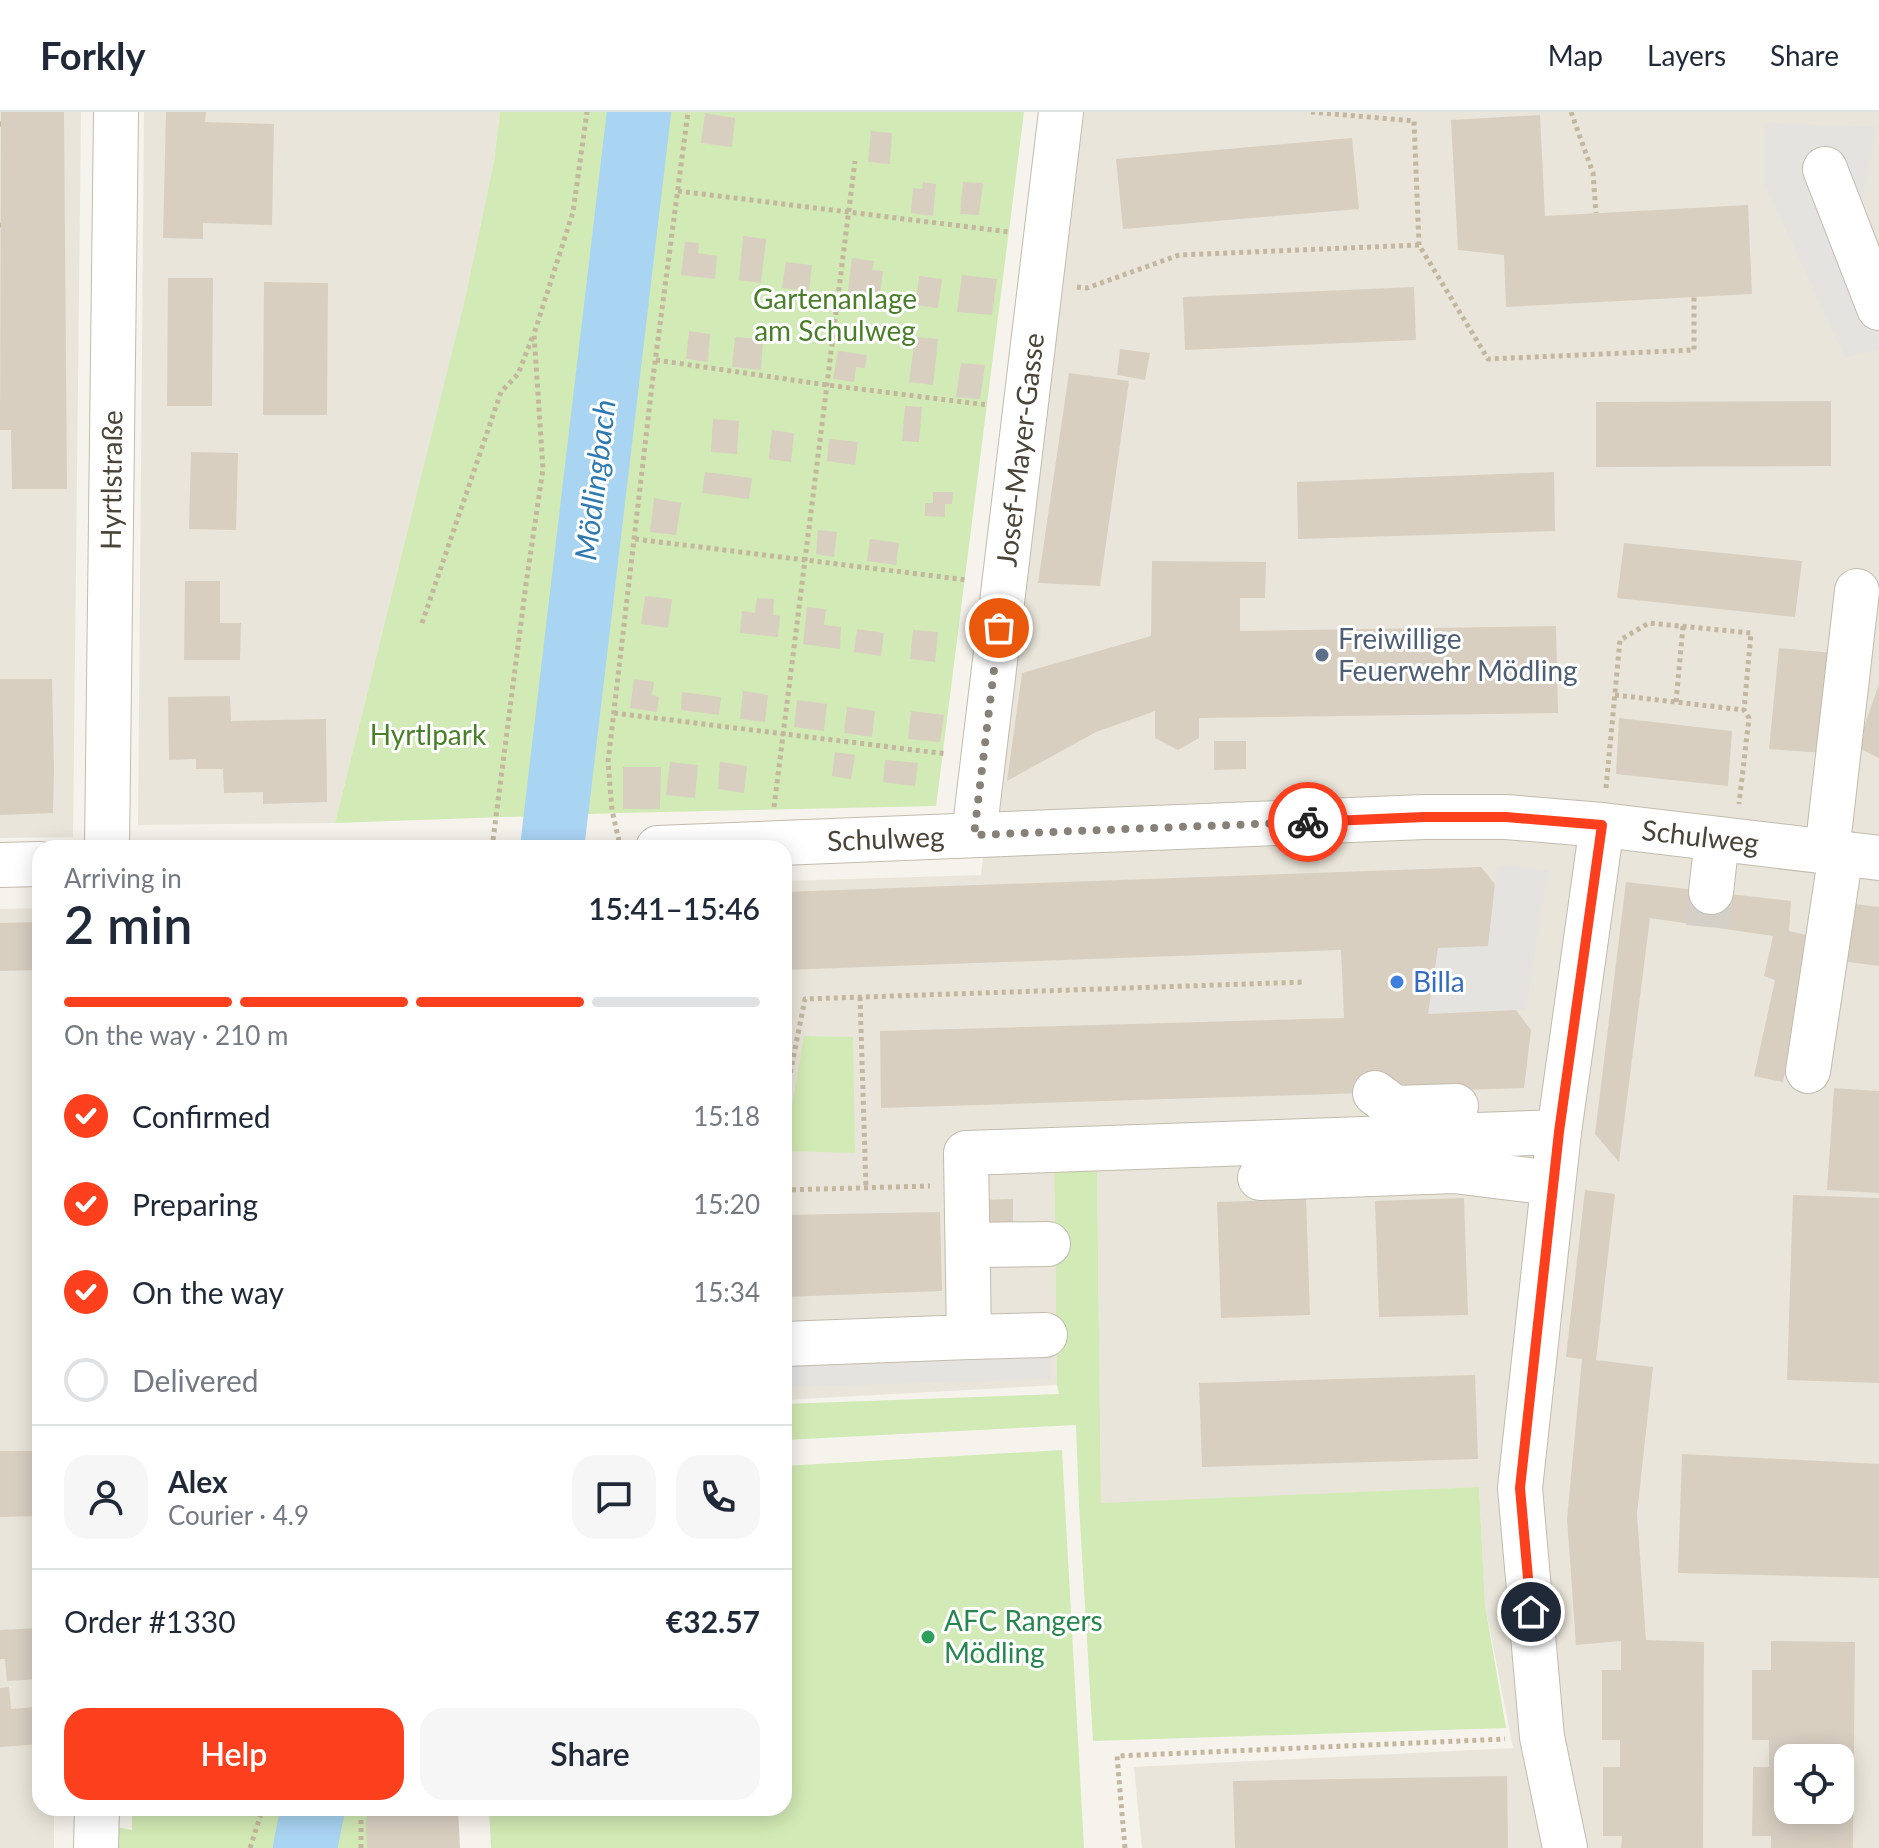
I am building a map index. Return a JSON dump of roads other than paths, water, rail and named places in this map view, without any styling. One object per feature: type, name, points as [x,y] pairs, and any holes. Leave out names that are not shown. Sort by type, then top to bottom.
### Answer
[{"type":"street","name":"Hyrtlstraße","points":[[107,840],[116,112]]},
{"type":"street","name":"Josef-Mayer-Gasse","points":[[974,835],[1061,112]]},
{"type":"street","points":[[1825,169],[1879,308]]},
{"type":"street","points":[[1808,1071],[1858,848],[1857,591]]},
{"type":"street","name":"Schulweg","points":[[792,842],[1424,817],[1506,817],[1726,840],[1858,848]]},
{"type":"street","points":[[1565,1848],[1542,1737],[1520,1488],[1561,1118],[1602,825]]},
{"type":"street","points":[[1711,892],[1726,840]]},
{"type":"street","points":[[0,865],[32,864]]},
{"type":"street","points":[[1375,1093],[1395,1108],[1561,1118]]},
{"type":"street","points":[[969,1337],[966,1153],[1561,1118]]},
{"type":"street","points":[[1260,1178],[1454,1171],[1553,1183]]},
{"type":"street","points":[[968,1245],[1048,1244]]},
{"type":"street","points":[[792,1344],[1045,1335]]},
{"type":"street","points":[[96,1848],[97,1816]]},
{"type":"waterway","name":"Mödlingbach","points":[[553,840],[639,112]]},
{"type":"waterway","name":"Mödlingbach","points":[[305,1848],[311,1816]]},
{"type":"tunnel","points":[[1708,927],[1711,892]]},
{"type":"place","name":"Freiwillige Feuerwehr Mödling","points":[[1322,655]]},
{"type":"place","name":"Billa","points":[[1397,982]]},
{"type":"place","name":"AFC Rangers Mödling","points":[[928,1637]]},
{"type":"park label","name":"Gartenanlage am Schulweg","points":[[835,315]]},
{"type":"park label","name":"Hyrtlpark","points":[[428,735]]}]
